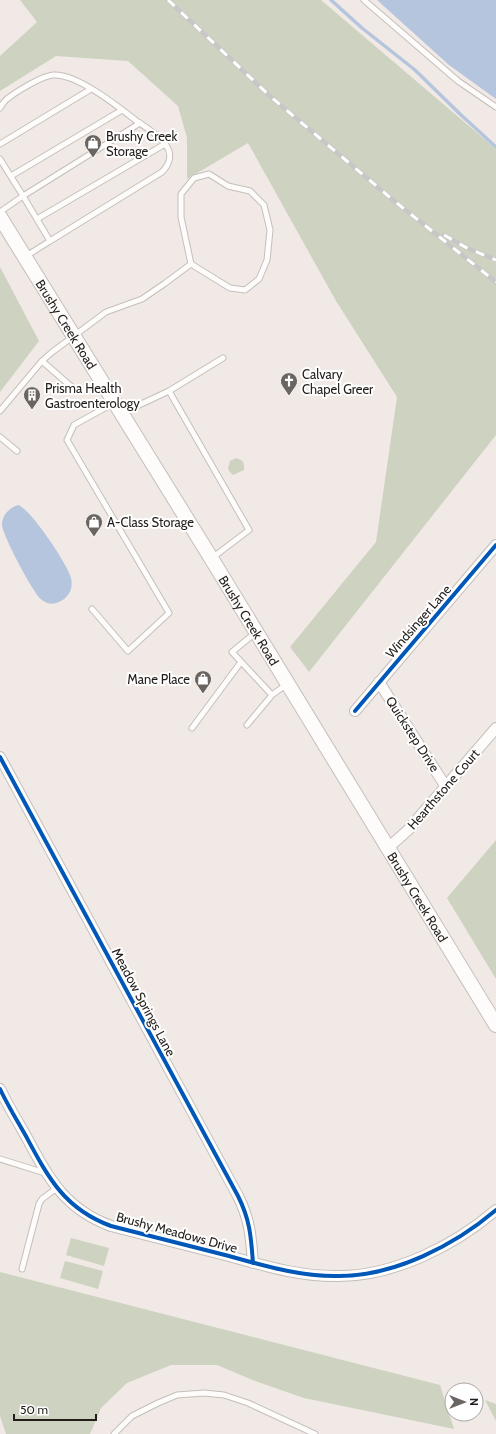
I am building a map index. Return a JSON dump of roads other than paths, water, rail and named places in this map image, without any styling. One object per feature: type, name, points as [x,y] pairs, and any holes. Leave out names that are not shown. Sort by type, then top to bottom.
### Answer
[{"type":"main road","name":"Brushy Creek Road","points":[[0,217],[211,558],[496,1025]]},
{"type":"street","name":"Windsinger Lane","points":[[355,711],[496,545]]},
{"type":"street","name":"Quickstep Drive","points":[[379,682],[446,786]]},
{"type":"street","name":"Hearthstone Court","points":[[388,848],[408,830],[496,728]]},
{"type":"street","name":"Meadow Springs Lane","points":[[0,757],[238,1196],[248,1217],[252,1262]]},
{"type":"street","name":"Brushy Meadows Drive","points":[[0,1089],[4,1108],[46,1173],[57,1188],[77,1208],[98,1221],[111,1226],[283,1270],[322,1276],[340,1276],[371,1272],[416,1259],[447,1244],[475,1227],[496,1210]]},
{"type":"lane","points":[[364,0],[458,80],[496,107]]},
{"type":"lane","points":[[0,108],[6,99],[41,78],[54,75],[71,79],[104,96],[156,134],[167,146],[170,157],[168,165],[162,172],[25,257]]},
{"type":"lane","points":[[0,144],[92,89]]},
{"type":"lane","points":[[11,176],[122,110]]},
{"type":"lane","points":[[0,212],[140,123]]},
{"type":"lane","points":[[37,219],[165,144]]},
{"type":"lane","points":[[0,159],[50,241]]},
{"type":"lane","points":[[209,174],[228,186],[250,191],[264,206],[270,230],[267,260],[259,279],[245,290],[230,288],[191,264],[181,217],[181,194],[194,178],[209,174]]},
{"type":"lane","points":[[0,411],[42,362],[106,312],[142,299],[191,264]]},
{"type":"lane","points":[[92,609],[128,652],[169,613],[68,440],[74,425],[169,391],[223,358]]},
{"type":"lane","points":[[42,362],[74,389]]},
{"type":"lane","points":[[169,391],[249,530],[211,558]]},
{"type":"lane","points":[[0,437],[17,452]]},
{"type":"lane","points":[[256,632],[232,652],[272,695]]},
{"type":"lane","points":[[192,728],[241,662]]},
{"type":"lane","points":[[247,725],[272,695],[288,684]]},
{"type":"lane","points":[[0,1160],[46,1173]]},
{"type":"lane","points":[[22,1269],[39,1204],[42,1199],[57,1188]]},
{"type":"lane","points":[[114,1434],[132,1416],[158,1403],[177,1395],[204,1393],[224,1395],[248,1403],[315,1434]]},
{"type":"water","points":[[377,0],[496,0],[496,99],[449,65]]},
{"type":"water","points":[[18,505],[24,508],[39,526],[56,550],[68,571],[72,582],[71,587],[69,594],[60,602],[54,604],[45,602],[38,596],[3,531],[3,518],[9,510]]},
{"type":"waterway","points":[[331,0],[362,28],[415,70],[496,147]]},
{"type":"railway","points":[[168,0],[271,97],[393,200],[496,282]]},
{"type":"railway","points":[[444,235],[467,248],[496,260]]},
{"type":"place","name":"Brushy Creek Storage","points":[[93,158]]},
{"type":"place","name":"Calvary Chapel Greer","points":[[289,396]]},
{"type":"place","name":"Prisma Health Gastroenterology","points":[[32,410]]},
{"type":"place","name":"A-Class Storage","points":[[94,537]]},
{"type":"place","name":"Mane Place","points":[[203,694]]}]
